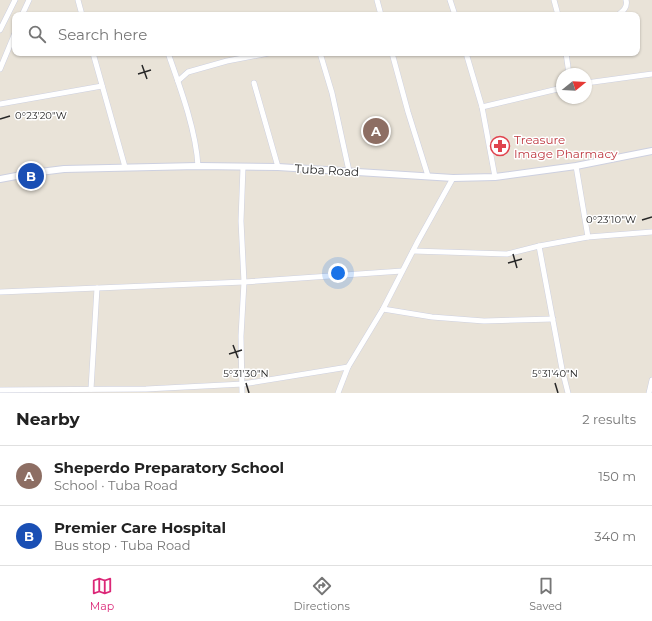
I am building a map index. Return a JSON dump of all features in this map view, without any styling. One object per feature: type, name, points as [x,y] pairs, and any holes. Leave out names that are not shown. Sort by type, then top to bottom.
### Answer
[{"type":"street","points":[[0,30],[15,0]]},
{"type":"street","points":[[23,12],[29,0]]},
{"type":"street","points":[[78,0],[81,12]]},
{"type":"street","points":[[377,0],[381,12]]},
{"type":"street","points":[[450,0],[454,12]]},
{"type":"street","points":[[554,0],[557,12]]},
{"type":"street","points":[[621,12],[626,7],[626,0]]},
{"type":"street","points":[[0,69],[12,40]]},
{"type":"street","points":[[94,56],[125,167]]},
{"type":"street","points":[[169,56],[178,81],[198,156],[198,166]]},
{"type":"street","points":[[178,81],[188,72],[226,61],[253,56]]},
{"type":"street","points":[[321,56],[332,93],[349,171]]},
{"type":"street","points":[[393,56],[428,176]]},
{"type":"street","points":[[467,56],[482,107],[495,177]]},
{"type":"street","points":[[566,56],[568,68]]},
{"type":"street","points":[[592,82],[652,74]]},
{"type":"street","points":[[254,83],[278,167]]},
{"type":"street","points":[[0,104],[102,86]]},
{"type":"street","points":[[482,107],[556,89]]},
{"type":"street","name":"Tuba Road","points":[[0,179],[64,169],[198,166],[278,167],[453,178],[495,177],[576,166],[652,151]]},
{"type":"street","points":[[576,166],[588,237]]},
{"type":"street","points":[[242,393],[241,336],[244,282],[241,221],[243,167]]},
{"type":"street","points":[[338,393],[348,367],[383,309],[453,178]]},
{"type":"street","points":[[413,251],[508,254],[539,246],[588,237],[652,232]]},
{"type":"street","points":[[539,246],[568,393]]},
{"type":"street","points":[[0,292],[244,282],[402,271]]},
{"type":"street","points":[[91,389],[97,288]]},
{"type":"street","points":[[383,309],[432,317],[484,321],[553,319]]},
{"type":"street","points":[[0,390],[46,392],[91,389],[146,391],[243,384],[348,367]]},
{"type":"street","points":[[650,393],[652,380]]},
{"type":"place","name":"Sheperdo Preparatory School","points":[[376,131]]},
{"type":"place","name":"Treasure Image Pharmacy","points":[[500,146]]},
{"type":"place","name":"Premier Care Hospital","points":[[31,176]]}]
